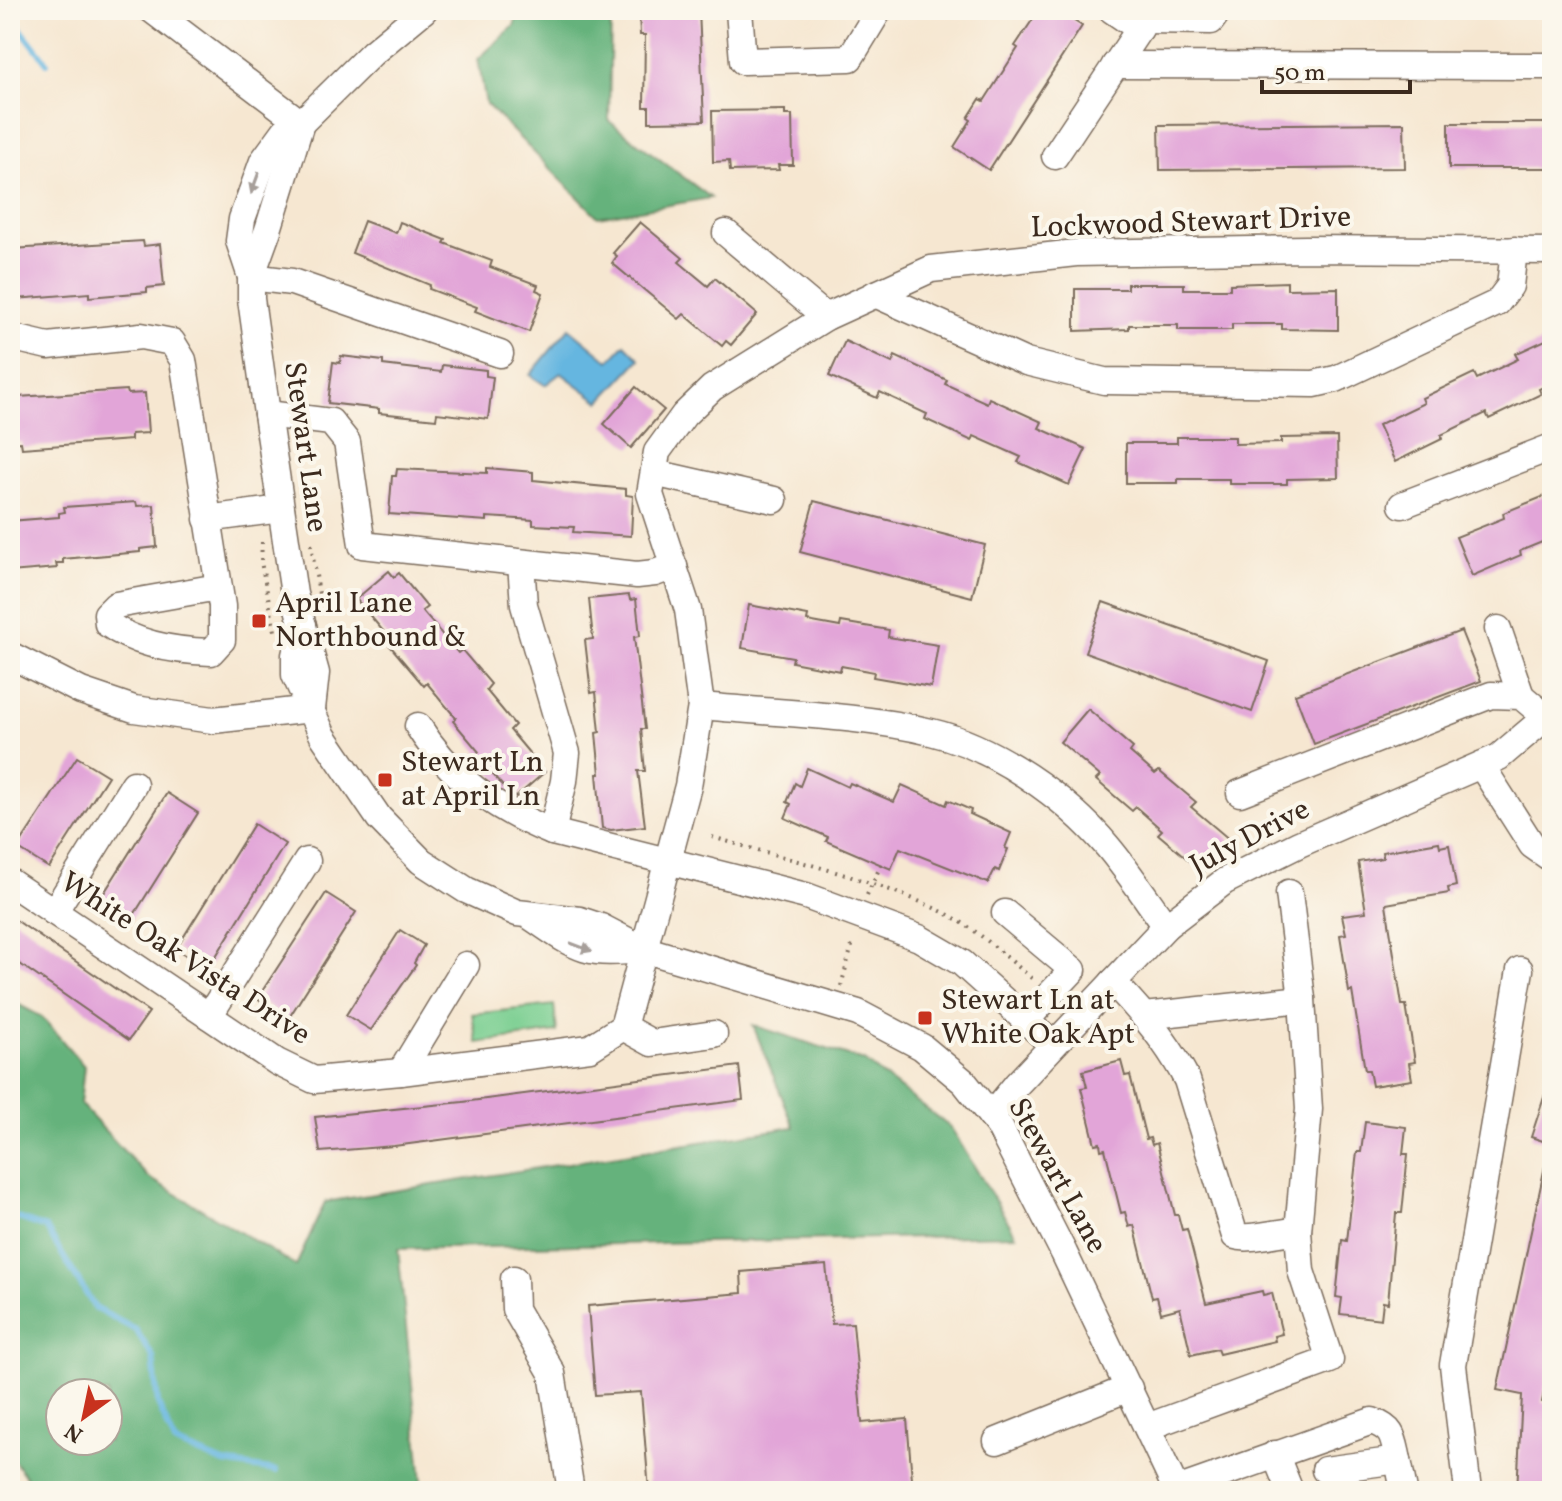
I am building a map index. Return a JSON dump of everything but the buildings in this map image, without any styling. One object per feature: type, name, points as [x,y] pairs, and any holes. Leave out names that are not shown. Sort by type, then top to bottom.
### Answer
[{"type":"street","points":[[152,10],[301,123]]},
{"type":"street","name":"Stewart Lane","points":[[424,10],[372,53],[301,123],[285,131],[263,161],[242,219],[239,241],[251,277],[251,299],[281,509],[294,594],[303,625],[295,655],[295,675],[323,736],[379,818],[421,861],[466,890],[517,913],[527,914],[575,947],[614,953],[643,949],[858,1013],[922,1047],[964,1082],[999,1126],[1064,1253],[1177,1490]]},
{"type":"street","points":[[739,10],[743,61],[850,58],[879,10]]},
{"type":"street","points":[[1112,10],[1146,20],[1211,21],[1219,10]]},
{"type":"street","points":[[1055,156],[1146,20]]},
{"type":"street","points":[[1115,65],[1552,66]]},
{"type":"street","points":[[726,233],[826,317]]},
{"type":"street","name":"Lockwood Stewart Drive","points":[[643,949],[688,786],[701,706],[688,610],[650,494],[657,452],[684,415],[712,388],[826,317],[931,269],[1076,253],[1306,249],[1552,251]]},
{"type":"street","points":[[875,294],[1026,362],[1104,381],[1314,384],[1336,379],[1497,303],[1510,286],[1514,250]]},
{"type":"street","points":[[251,277],[292,282],[500,354]]},
{"type":"street","points":[[10,337],[48,346],[141,336],[172,342],[183,360],[218,587]]},
{"type":"street","points":[[267,414],[331,422],[347,442],[362,545],[637,575],[674,566]]},
{"type":"street","points":[[1402,505],[1552,447]]},
{"type":"street","points":[[654,473],[774,500]]},
{"type":"street","points":[[207,519],[281,509]]},
{"type":"street","points":[[521,563],[524,605],[567,753],[552,832]]},
{"type":"street","points":[[1498,629],[1521,696]]},
{"type":"street","points":[[10,655],[81,691],[134,709],[213,720],[312,709]]},
{"type":"street","points":[[1240,793],[1491,695],[1521,696],[1550,715]]},
{"type":"street","points":[[701,706],[933,732],[999,758],[1066,806],[1108,846],[1166,926]]},
{"type":"street","name":"July Drive","points":[[991,1116],[1053,1045],[1166,926],[1225,881],[1274,856],[1499,757],[1550,715]]},
{"type":"street","points":[[418,726],[432,749],[459,779],[498,806],[552,832],[806,896],[919,938],[962,963],[1053,1045]]},
{"type":"street","points":[[1481,765],[1532,845],[1552,859]]},
{"type":"street","points":[[54,912],[134,784]]},
{"type":"street","points":[[209,1016],[307,861]]},
{"type":"street","name":"White Oak Vista Drive","points":[[10,882],[277,1062],[314,1080],[590,1048],[623,1027]]},
{"type":"street","points":[[1147,1427],[1330,1360],[1301,1271],[1298,1231],[1309,1109],[1302,999],[1289,893]]},
{"type":"street","points":[[1005,913],[1073,970],[1026,1020]]},
{"type":"street","points":[[643,949],[623,1027],[652,1043],[714,1034]]},
{"type":"street","points":[[401,1072],[466,965]]},
{"type":"street","points":[[1468,1491],[1453,1365],[1520,970]]},
{"type":"street","points":[[1113,982],[1144,1016],[1187,1080],[1235,1236],[1243,1239],[1278,1231],[1298,1231]]},
{"type":"street","points":[[1144,1016],[1302,999]]},
{"type":"street","points":[[514,1279],[515,1309],[552,1373],[571,1491]]},
{"type":"street","points":[[997,1441],[1129,1388]]},
{"type":"street","points":[[1177,1490],[1372,1421],[1385,1426],[1393,1437],[1404,1491]]},
{"type":"street","points":[[1275,1454],[1290,1491]]},
{"type":"street","points":[[1325,1470],[1398,1460]]},
{"type":"path","points":[[262,543],[261,562],[279,646]]},
{"type":"path","points":[[712,837],[873,883],[948,915],[983,937],[1037,983]]},
{"type":"path","points":[[863,905],[881,865]]},
{"type":"path","points":[[841,986],[853,942]]},
{"type":"green space","points":[[519,10],[611,10],[609,121],[711,198],[598,217],[486,104],[478,59],[514,26]]},
{"type":"green space","points":[[10,1000],[42,1017],[84,1066],[80,1104],[148,1177],[296,1266],[325,1202],[794,1127],[753,1025],[864,1061],[951,1128],[1016,1235],[398,1249],[423,1491],[36,1491],[10,1455]]},
{"type":"green space","points":[[554,1005],[557,1032],[477,1043],[472,1014]]},
{"type":"water","points":[[569,328],[609,361],[625,344],[640,359],[600,402],[561,373],[545,385],[530,375]]},
{"type":"waterway","points":[[10,15],[47,63]]},
{"type":"waterway","points":[[10,1215],[46,1228],[95,1308],[136,1330],[153,1357],[158,1404],[175,1443],[224,1463],[276,1471]]},
{"type":"place","name":"April Lane Northbound &","points":[[259,621]]},
{"type":"place","name":"Stewart Ln at April Ln","points":[[385,780]]},
{"type":"place","name":"Stewart Ln at White Oak Apt","points":[[925,1018]]}]
